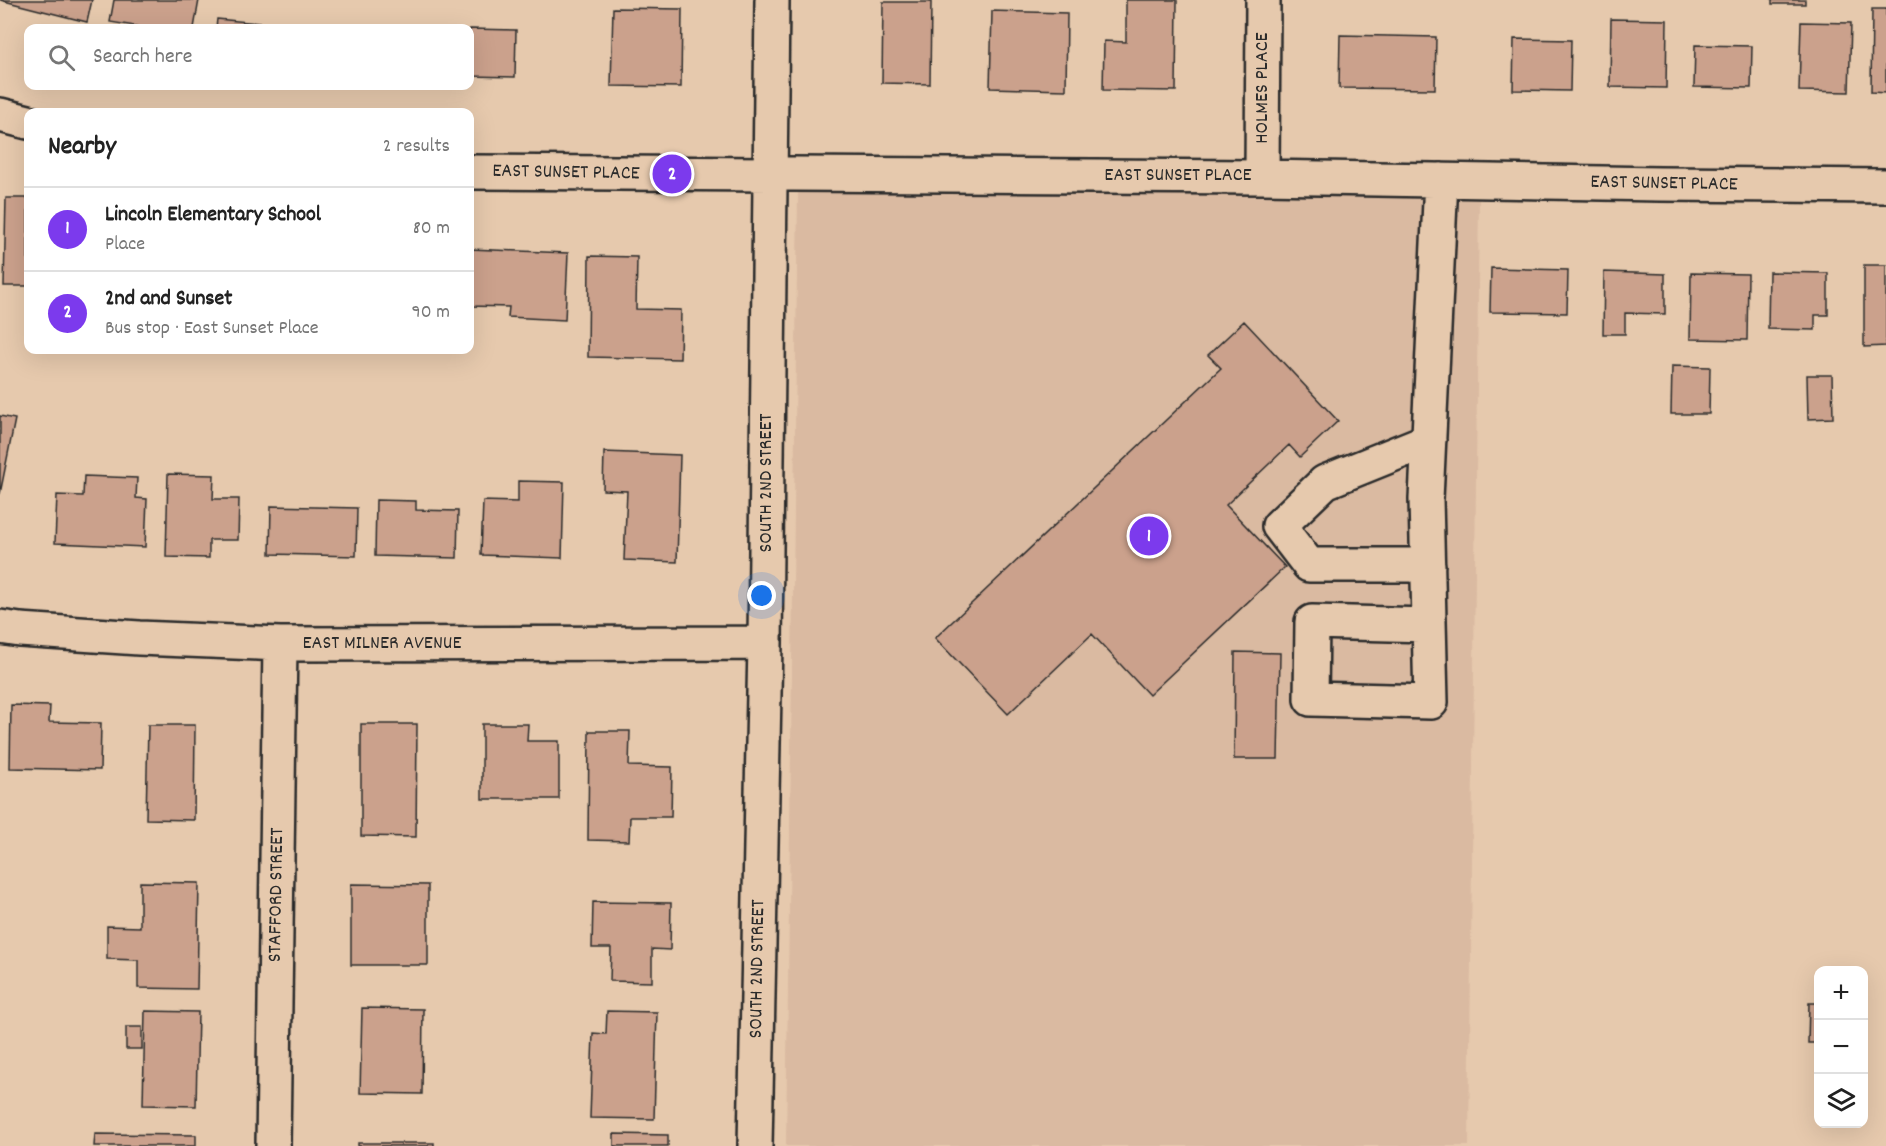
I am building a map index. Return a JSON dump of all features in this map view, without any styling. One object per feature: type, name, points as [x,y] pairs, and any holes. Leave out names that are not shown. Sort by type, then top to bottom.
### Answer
[{"type":"street","name":"SOUTH 2ND STREET","points":[[755,1146],[765,643],[772,0]]},
{"type":"street","name":"HOLMES PLACE","points":[[1262,177],[1263,0]]},
{"type":"street","points":[[0,116],[24,121]]},
{"type":"street","name":"EAST SUNSET PLACE","points":[[474,172],[1262,177],[1886,186]]},
{"type":"street","points":[[1429,625],[1426,499],[1441,180]]},
{"type":"street","points":[[1428,565],[1309,565],[1279,526],[1325,482],[1429,440]]},
{"type":"street","name":"EAST MILNER AVENUE","points":[[0,627],[139,638],[280,644],[765,643]]},
{"type":"street","name":"STAFFORD STREET","points":[[273,1146],[280,644]]},
{"type":"shaded area","points":[[798,191],[1479,193],[1469,1146],[786,1146]]},
{"type":"building","points":[[0,0],[92,0],[87,22]]},
{"type":"building","points":[[114,0],[199,0],[195,24],[110,22]]},
{"type":"building","points":[[1126,0],[1177,0],[1176,91],[1103,90],[1104,41],[1126,42]]},
{"type":"building","points":[[1772,0],[1805,0],[1805,4],[1772,4]]},
{"type":"building","points":[[883,2],[931,2],[930,84],[882,83]]},
{"type":"building","points":[[613,8],[682,9],[681,87],[611,86]]},
{"type":"building","points":[[1872,9],[1886,9],[1886,93],[1871,92]]},
{"type":"building","points":[[992,11],[1067,13],[1066,90],[990,88]]},
{"type":"building","points":[[217,19],[270,24],[216,24]]},
{"type":"building","points":[[1611,19],[1667,20],[1666,88],[1610,87]]},
{"type":"building","points":[[1801,22],[1851,23],[1849,92],[1799,91]]},
{"type":"building","points":[[474,29],[516,30],[515,77],[474,76]]},
{"type":"building","points":[[1340,35],[1436,37],[1435,89],[1339,88]]},
{"type":"building","points":[[1514,39],[1571,40],[1570,91],[1513,90]]},
{"type":"building","points":[[1695,45],[1752,46],[1751,88],[1694,87]]},
{"type":"building","points":[[6,198],[24,198],[24,286],[4,286]]},
{"type":"building","points":[[474,249],[568,253],[565,320],[508,317],[509,307],[474,306]]},
{"type":"building","points":[[589,256],[637,257],[636,309],[681,310],[680,359],[588,357]]},
{"type":"building","points":[[1864,265],[1886,265],[1886,346],[1864,347]]},
{"type":"building","points":[[1491,268],[1568,270],[1567,313],[1490,312]]},
{"type":"building","points":[[1604,272],[1665,274],[1665,314],[1625,313],[1625,334],[1603,334]]},
{"type":"building","points":[[1769,272],[1828,273],[1828,315],[1815,315],[1815,330],[1768,329]]},
{"type":"building","points":[[1691,273],[1748,274],[1747,340],[1690,339]]},
{"type":"building","points":[[1244,321],[1338,421],[1300,457],[1289,445],[1226,505],[1285,567],[1149,695],[1092,634],[1008,714],[935,638],[1221,368],[1208,355]]},
{"type":"building","points":[[1672,366],[1710,367],[1709,414],[1671,414]]},
{"type":"building","points":[[1807,375],[1832,375],[1833,418],[1808,419]]},
{"type":"building","points":[[0,416],[15,419],[0,494]]},
{"type":"building","points":[[604,452],[680,455],[677,562],[624,560],[627,491],[603,490]]},
{"type":"building","points":[[168,474],[214,475],[213,499],[239,499],[238,540],[209,540],[209,558],[166,557]]},
{"type":"building","points":[[84,476],[137,478],[136,498],[147,499],[145,547],[55,543],[57,495],[83,496]]},
{"type":"building","points":[[518,481],[564,482],[562,558],[481,555],[483,501],[518,502]]},
{"type":"building","points":[[376,500],[416,501],[416,510],[458,511],[457,558],[375,556]]},
{"type":"building","points":[[271,506],[357,508],[356,556],[270,554]]},
{"type":"building","points":[[1235,652],[1280,653],[1278,759],[1234,759]]},
{"type":"building","points":[[11,705],[50,706],[49,722],[101,723],[100,770],[10,768]]},
{"type":"building","points":[[361,724],[417,724],[416,837],[361,836]]},
{"type":"building","points":[[482,724],[528,724],[527,741],[559,741],[559,799],[482,799]]},
{"type":"building","points":[[148,725],[195,725],[194,820],[146,819]]},
{"type":"building","points":[[589,731],[630,731],[629,766],[672,767],[671,817],[630,817],[629,841],[588,840]]},
{"type":"building","points":[[140,882],[199,883],[197,989],[138,988],[138,960],[107,959],[107,926],[140,927]]},
{"type":"building","points":[[351,884],[428,885],[428,965],[351,965]]},
{"type":"building","points":[[593,902],[671,903],[670,950],[652,949],[652,982],[610,981],[611,948],[592,948]]},
{"type":"building","points":[[1809,1003],[1814,1003],[1814,1043],[1808,1043]]},
{"type":"building","points":[[362,1008],[423,1009],[422,1094],[360,1093]]},
{"type":"building","points":[[145,1011],[198,1012],[196,1106],[143,1105]]},
{"type":"building","points":[[607,1011],[657,1012],[654,1119],[590,1118],[593,1033],[606,1034]]},
{"type":"building","points":[[126,1027],[142,1027],[142,1049],[126,1049]]},
{"type":"building","points":[[95,1134],[196,1135],[196,1146],[94,1146]]},
{"type":"building","points":[[614,1134],[668,1135],[668,1146],[614,1146]]},
{"type":"building","points":[[358,1143],[434,1143],[434,1146],[358,1146]]},
{"type":"place","name":"2nd and Sunset","points":[[672,174]]},
{"type":"place","name":"Lincoln Elementary School","points":[[1149,536]]}]
